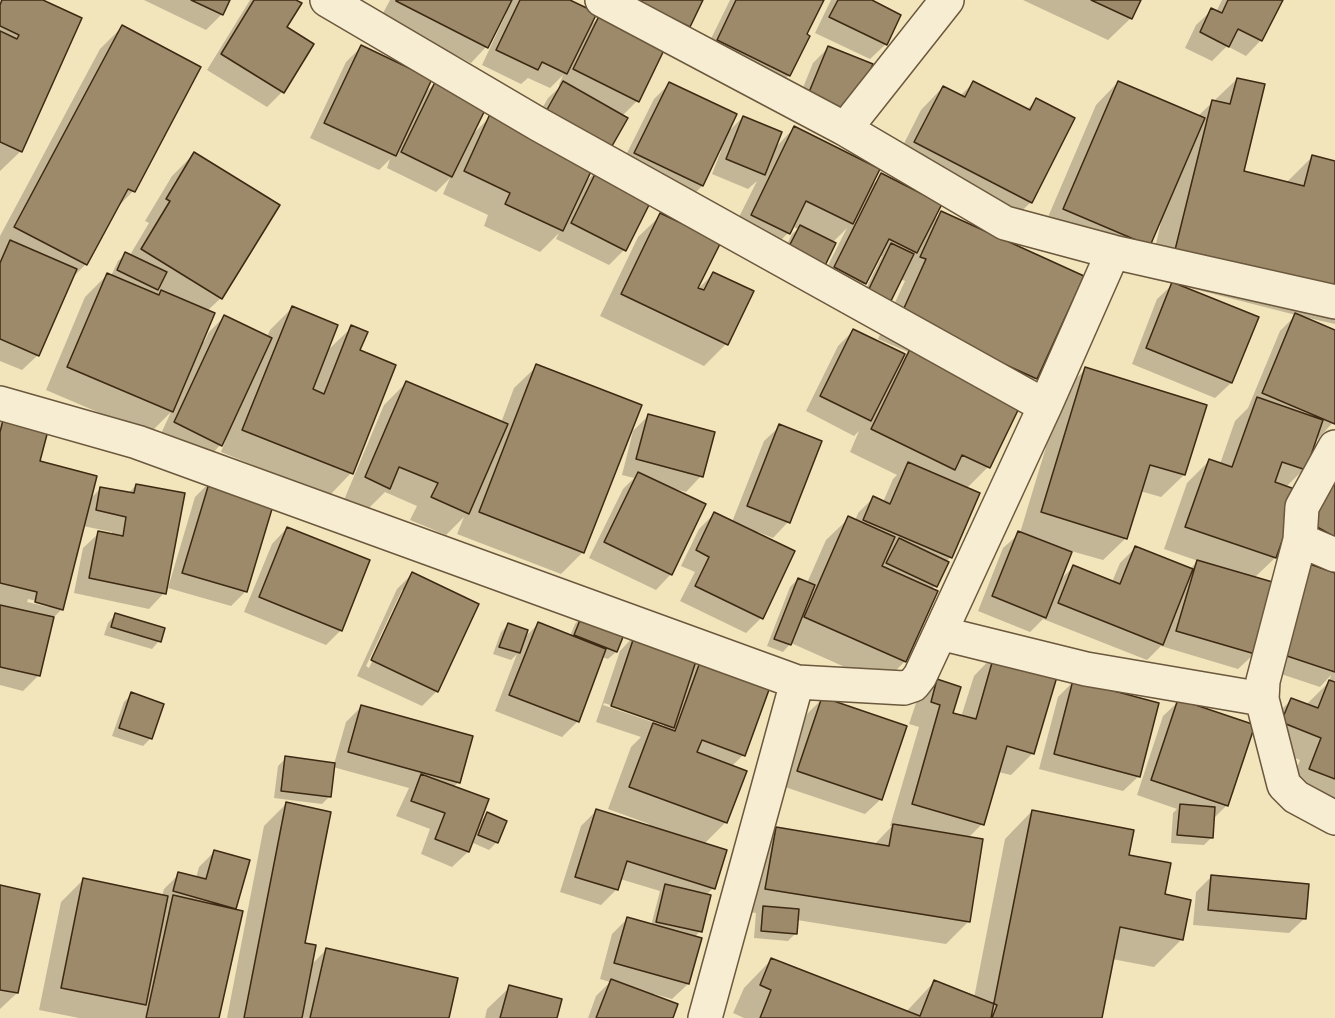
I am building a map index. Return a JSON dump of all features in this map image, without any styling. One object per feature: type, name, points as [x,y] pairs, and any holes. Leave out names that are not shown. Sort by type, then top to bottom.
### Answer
[{"type":"street","points":[[327,0],[538,124],[1045,406]]},
{"type":"street","points":[[602,0],[845,129],[1005,224],[1113,252],[1335,302]]},
{"type":"street","points":[[845,129],[947,0]]},
{"type":"street","points":[[0,403],[137,442],[797,682],[903,688],[913,685],[920,676],[1045,406],[1113,252]]},
{"type":"street","points":[[1335,447],[1302,507],[1300,540],[1263,681],[1262,699],[1284,785],[1296,797],[1335,818]]},
{"type":"street","points":[[1300,540],[1335,555]]},
{"type":"street","points":[[940,633],[1086,669],[1262,699]]},
{"type":"street","points":[[705,1018],[797,682]]},
{"type":"building","points":[[2,0],[43,0],[82,18],[22,152],[0,142],[0,31],[17,39],[19,35],[0,26]]},
{"type":"building","points":[[191,0],[230,0],[223,15]]},
{"type":"building","points":[[254,0],[296,0],[302,3],[287,27],[314,44],[284,93],[221,54]]},
{"type":"building","points":[[396,0],[512,0],[488,48]]},
{"type":"building","points":[[520,0],[570,0],[597,13],[567,74],[542,62],[538,70],[496,50]]},
{"type":"building","points":[[635,0],[703,0],[690,27]]},
{"type":"building","points":[[736,0],[824,0],[807,34],[810,36],[790,76],[717,40]]},
{"type":"building","points":[[838,0],[872,0],[901,15],[887,45],[829,17]]},
{"type":"building","points":[[1091,0],[1141,0],[1132,19]]},
{"type":"building","points":[[1228,0],[1283,0],[1262,41],[1238,29],[1229,47],[1200,32],[1211,8],[1222,13]]},
{"type":"building","points":[[600,14],[666,46],[639,102],[573,69]]},
{"type":"building","points":[[122,25],[201,67],[135,192],[128,189],[87,265],[14,227]]},
{"type":"building","points":[[361,45],[432,79],[396,156],[324,123]]},
{"type":"building","points":[[828,46],[873,64],[850,120],[805,102]]},
{"type":"building","points":[[437,78],[488,104],[452,177],[401,152]]},
{"type":"building","points":[[1237,78],[1265,84],[1244,171],[1304,186],[1312,155],[1335,161],[1335,290],[1175,250],[1212,100],[1230,104]]},
{"type":"building","points":[[563,81],[628,118],[608,153],[544,115]]},
{"type":"building","points":[[973,81],[1030,110],[1036,98],[1075,118],[1032,203],[914,142],[943,86],[965,97]]},
{"type":"building","points":[[1118,81],[1205,118],[1150,246],[1063,209]]},
{"type":"building","points":[[669,82],[737,114],[703,186],[634,153]]},
{"type":"building","points":[[490,114],[595,163],[563,231],[505,204],[510,193],[464,171]]},
{"type":"building","points":[[743,116],[782,132],[765,175],[726,159]]},
{"type":"building","points":[[794,126],[880,169],[853,224],[806,201],[790,234],[751,215]]},
{"type":"building","points":[[194,152],[280,205],[222,299],[141,249],[170,201],[166,199]]},
{"type":"building","points":[[598,168],[654,195],[626,251],[571,223]]},
{"type":"building","points":[[881,173],[942,204],[917,253],[889,239],[866,284],[834,267]]},
{"type":"building","points":[[941,211],[1084,276],[1037,379],[900,317],[926,259],[920,257]]},
{"type":"building","points":[[660,213],[721,242],[698,288],[704,290],[713,272],[754,291],[728,345],[621,294]]},
{"type":"building","points":[[800,225],[836,243],[819,278],[782,260]]},
{"type":"building","points":[[10,240],[77,269],[39,356],[0,339],[0,263]]},
{"type":"building","points":[[891,243],[914,254],[889,305],[867,293]]},
{"type":"building","points":[[125,252],[167,272],[158,290],[117,270]]},
{"type":"building","points":[[107,273],[159,295],[161,290],[215,313],[173,412],[67,367]]},
{"type":"building","points":[[1172,282],[1259,317],[1232,383],[1146,348]]},
{"type":"building","points":[[292,306],[338,325],[313,389],[324,394],[351,325],[368,332],[360,350],[396,365],[353,474],[242,430]]},
{"type":"building","points":[[1295,313],[1335,330],[1335,424],[1262,393]]},
{"type":"building","points":[[224,315],[272,338],[222,446],[174,422]]},
{"type":"building","points":[[853,329],[905,354],[871,421],[820,396]]},
{"type":"building","points":[[910,349],[1022,402],[990,468],[962,455],[955,470],[871,429]]},
{"type":"building","points":[[536,364],[642,405],[584,553],[479,512]]},
{"type":"building","points":[[1085,367],[1207,405],[1185,475],[1150,465],[1127,539],[1041,512]]},
{"type":"building","points":[[406,381],[508,424],[469,514],[431,497],[438,483],[399,467],[390,489],[365,477]]},
{"type":"building","points":[[1257,397],[1323,420],[1306,470],[1282,462],[1275,482],[1300,491],[1276,558],[1185,527],[1209,459],[1232,467]]},
{"type":"building","points":[[5,412],[50,423],[40,461],[97,476],[63,610],[35,602],[37,592],[0,583],[0,432]]},
{"type":"building","points":[[648,414],[715,432],[703,477],[636,459]]},
{"type":"building","points":[[779,424],[822,441],[790,523],[747,506]]},
{"type":"building","points":[[908,462],[980,493],[952,558],[863,520],[873,496],[890,504]]},
{"type":"building","points":[[1335,466],[1335,537],[1305,520]]},
{"type":"building","points":[[638,472],[706,504],[672,575],[604,542]]},
{"type":"building","points":[[210,480],[275,499],[247,592],[182,573]]},
{"type":"building","points":[[136,484],[185,493],[166,594],[89,578],[98,531],[123,536],[126,517],[96,510],[100,487],[134,493]]},
{"type":"building","points":[[714,512],[795,551],[763,619],[695,586],[709,557],[696,550]]},
{"type":"building","points":[[848,516],[895,537],[882,566],[938,591],[906,662],[804,617]]},
{"type":"building","points":[[287,527],[370,560],[342,631],[259,597]]},
{"type":"building","points":[[1018,531],[1072,552],[1046,618],[992,596]]},
{"type":"building","points":[[899,538],[949,562],[937,587],[886,563]]},
{"type":"building","points":[[1135,546],[1193,569],[1163,645],[1058,603],[1073,565],[1120,584]]},
{"type":"building","points":[[1197,560],[1276,583],[1255,654],[1176,631]]},
{"type":"building","points":[[1304,562],[1335,573],[1335,672],[1275,652]]},
{"type":"building","points":[[412,572],[479,604],[438,692],[371,660]]},
{"type":"building","points":[[798,578],[815,585],[791,645],[774,639]]},
{"type":"building","points":[[0,605],[54,617],[40,676],[0,667]]},
{"type":"building","points":[[115,613],[165,628],[161,642],[111,627]]},
{"type":"building","points":[[582,615],[625,632],[617,652],[574,635]]},
{"type":"building","points":[[538,622],[606,649],[579,722],[509,695]]},
{"type":"building","points":[[508,623],[528,630],[520,653],[499,647]]},
{"type":"building","points":[[635,634],[698,655],[674,728],[611,706]]},
{"type":"building","points":[[704,651],[774,676],[745,756],[702,740],[697,752],[747,771],[727,823],[629,787],[653,723],[675,731]]},
{"type":"building","points":[[995,652],[1059,670],[1034,754],[1007,746],[984,825],[912,804],[940,705],[931,702],[937,679],[961,687],[953,713],[976,719]]},
{"type":"building","points":[[1073,680],[1159,703],[1140,777],[1054,754]]},
{"type":"building","points":[[1329,680],[1335,682],[1335,779],[1309,769],[1321,738],[1281,722],[1291,698],[1318,708]]},
{"type":"building","points":[[131,692],[164,704],[152,739],[119,728]]},
{"type":"building","points":[[822,697],[907,726],[882,800],[797,771]]},
{"type":"building","points":[[1178,699],[1255,725],[1228,806],[1151,780]]},
{"type":"building","points":[[361,705],[473,736],[460,783],[348,752]]},
{"type":"building","points":[[285,756],[335,763],[331,797],[281,791]]},
{"type":"building","points":[[421,774],[489,799],[469,852],[435,839],[445,813],[411,801]]},
{"type":"building","points":[[286,802],[331,812],[305,943],[316,945],[302,1018],[244,1018]]},
{"type":"building","points":[[1180,804],[1215,807],[1213,838],[1177,835]]},
{"type":"building","points":[[596,809],[727,850],[715,889],[627,861],[618,890],[575,877]]},
{"type":"building","points":[[1032,810],[1134,830],[1129,855],[1171,863],[1165,894],[1191,900],[1183,940],[1120,927],[1102,1018],[991,1018]]},
{"type":"building","points":[[487,812],[507,821],[498,843],[478,835]]},
{"type":"building","points":[[893,824],[983,839],[970,922],[765,889],[776,827],[889,846]]},
{"type":"building","points":[[214,850],[250,860],[236,909],[173,891],[178,872],[206,879]]},
{"type":"building","points":[[1211,875],[1309,884],[1306,919],[1208,910]]},
{"type":"building","points":[[83,878],[168,896],[146,1005],[61,988]]},
{"type":"building","points":[[665,884],[711,895],[702,932],[656,922]]},
{"type":"building","points":[[0,885],[40,894],[18,993],[0,990]]},
{"type":"building","points":[[173,895],[243,911],[219,1018],[146,1018]]},
{"type":"building","points":[[763,906],[799,909],[797,934],[761,931]]},
{"type":"building","points":[[627,917],[702,938],[689,984],[614,963]]},
{"type":"building","points":[[326,948],[458,978],[449,1018],[310,1018]]},
{"type":"building","points":[[771,958],[920,1016],[934,980],[997,1005],[992,1018],[760,1018],[771,990],[760,985]]},
{"type":"building","points":[[611,979],[678,1004],[673,1018],[596,1018]]},
{"type":"building","points":[[509,985],[562,999],[557,1018],[500,1018]]}]
